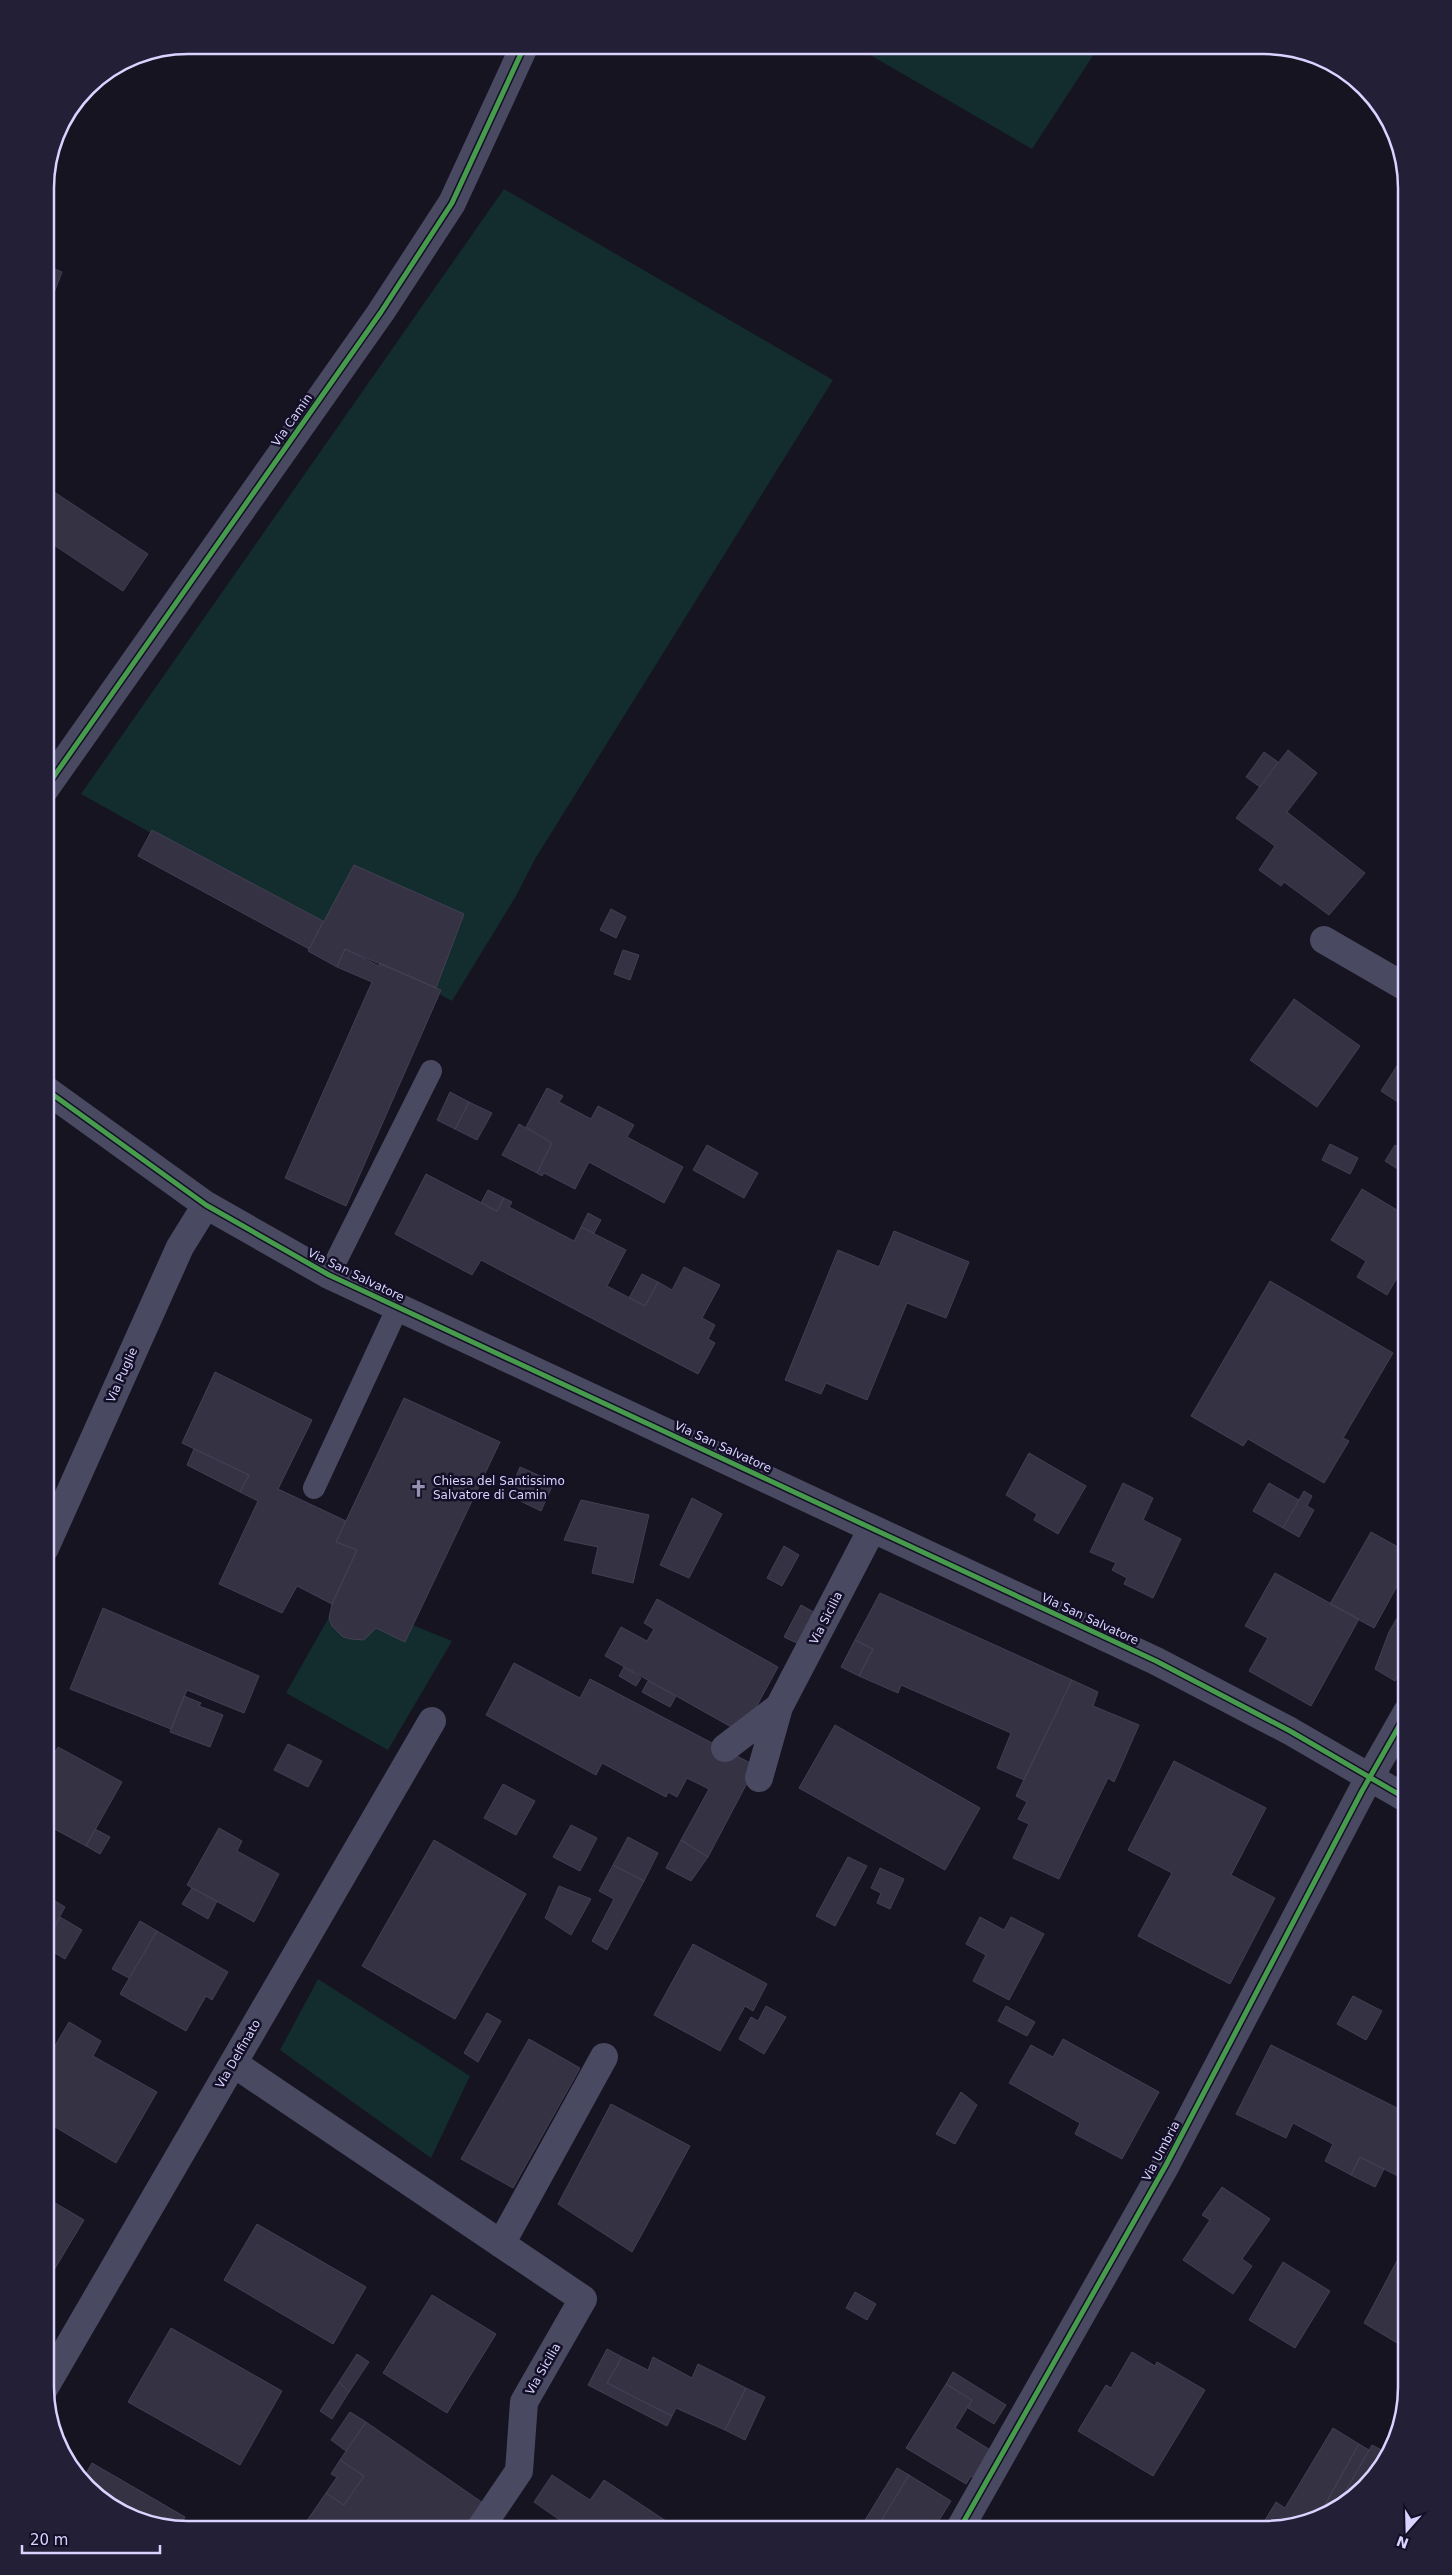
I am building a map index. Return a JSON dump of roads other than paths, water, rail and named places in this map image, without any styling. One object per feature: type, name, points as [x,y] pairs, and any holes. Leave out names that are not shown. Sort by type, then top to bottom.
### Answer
[{"type":"street","name":"Via Camin","points":[[54,776],[381,312],[452,203],[521,54]]},
{"type":"street","points":[[1324,940],[1398,983]]},
{"type":"street","name":"Via San Salvatore","points":[[54,1095],[206,1205],[329,1275],[1156,1660],[1290,1730],[1398,1794]]},
{"type":"street","name":"Via Puglie","points":[[54,1528],[180,1247],[206,1205]]},
{"type":"street","name":"Via Sicilia","points":[[759,1778],[780,1707],[872,1529]]},
{"type":"street","name":"Via Sicilia","points":[[725,1748],[780,1707]]},
{"type":"street","name":"Via Delfinato","points":[[54,2371],[432,1721]]},
{"type":"street","name":"Via Umbria","points":[[964,2521],[1166,2165],[1370,1777],[1398,1728]]},
{"type":"street","points":[[501,2244],[604,2056]]},
{"type":"street","name":"Via Sicilia","points":[[233,2063],[583,2299],[524,2402],[519,2471],[485,2521]]},
{"type":"lane","points":[[329,1275],[431,1071]]},
{"type":"lane","points":[[314,1488],[398,1307]]},
{"type":"place","name":"Chiesa del Santissimo Salvatore di Camin","points":[[419,1488]]}]
